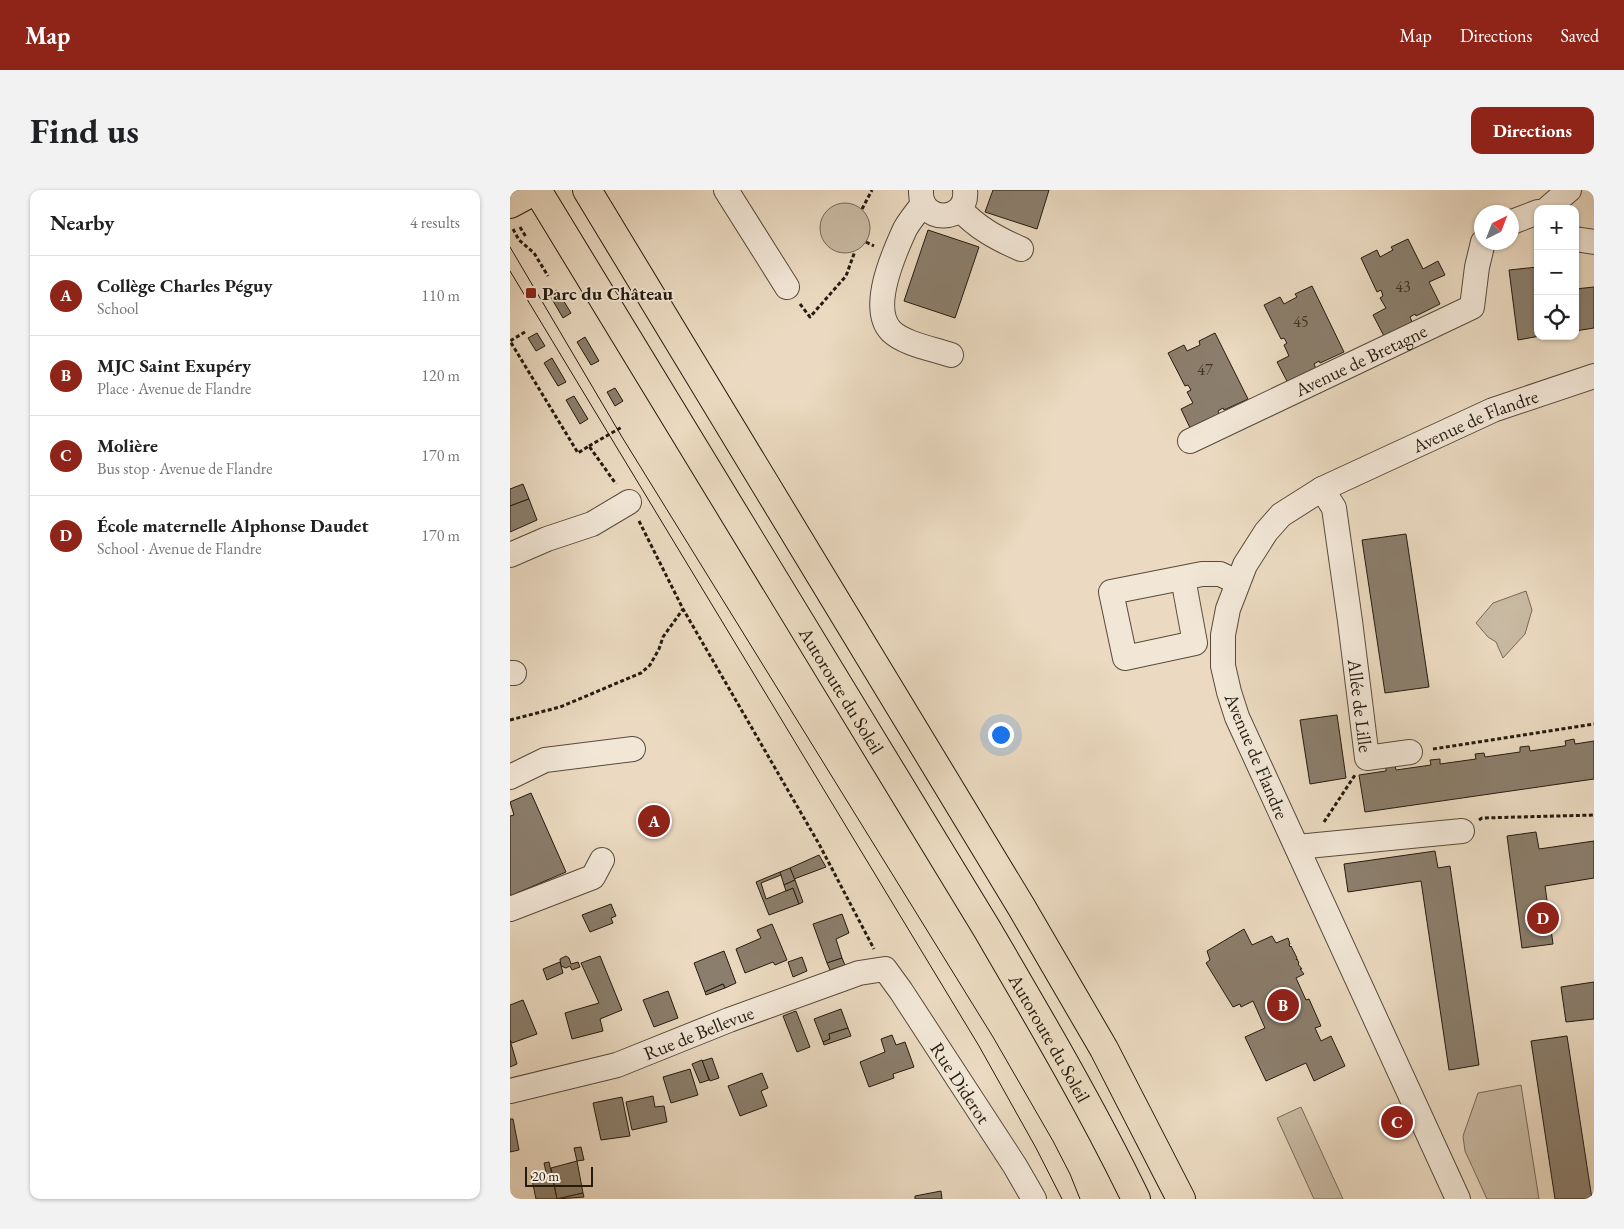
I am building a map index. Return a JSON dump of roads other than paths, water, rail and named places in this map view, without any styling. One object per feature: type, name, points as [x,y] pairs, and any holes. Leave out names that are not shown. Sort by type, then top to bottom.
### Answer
[{"type":"main road","points":[[512,216],[537,190]]},
{"type":"main road","name":"Autoroute du Soleil","points":[[537,190],[992,937],[1050,1036],[1136,1199]]},
{"type":"main road","points":[[590,194],[1027,917],[1104,1049],[1181,1199]]},
{"type":"street","points":[[726,190],[787,287]]},
{"type":"street","points":[[1552,205],[1569,190]]},
{"type":"street","points":[[922,197],[931,212],[941,216],[951,215],[962,199]]},
{"type":"street","points":[[922,197],[906,228],[883,290],[883,318],[890,330],[900,338],[951,355]]},
{"type":"street","points":[[962,199],[971,220],[993,236],[1021,250]]},
{"type":"street","points":[[1519,219],[1534,214]]},
{"type":"street","points":[[1579,240],[1594,242]]},
{"type":"street","name":"Avenue de Bretagne","points":[[1190,441],[1472,308],[1480,250]]},
{"type":"street","name":"Avenue de Flandre","points":[[1458,1199],[1305,846],[1237,717],[1223,666],[1223,635],[1228,609],[1245,565],[1256,547],[1281,515],[1322,489],[1493,410],[1594,376]]},
{"type":"street","name":"Allée de Lille","points":[[1322,489],[1334,508],[1367,758],[1410,752]]},
{"type":"street","points":[[510,555],[592,524],[624,495]]},
{"type":"street","points":[[1183,578],[1202,574],[1220,574],[1237,582]]},
{"type":"street","points":[[510,777],[545,760],[633,749]]},
{"type":"street","points":[[1305,846],[1462,831]]},
{"type":"street","points":[[510,909],[593,877],[602,860]]},
{"type":"street","name":"Rue de Bellevue","points":[[510,1092],[617,1064],[859,972],[885,969]]},
{"type":"street","name":"Rue Diderot","points":[[885,969],[907,999],[1015,1166],[1034,1199]]},
{"type":"tram line","points":[[510,247],[622,437],[993,1037],[1053,1141],[1080,1199]]},
{"type":"tram line","points":[[510,271],[979,1046],[1062,1199]]},
{"type":"place","name":"Parc du Château","points":[[531,293]]},
{"type":"place","name":"Collège Charles Péguy","points":[[654,821]]},
{"type":"place","name":"École maternelle Alphonse Daudet","points":[[1543,918]]},
{"type":"place","name":"MJC Saint Exupéry","points":[[1283,1005]]},
{"type":"place","name":"Molière","points":[[1397,1122]]}]
